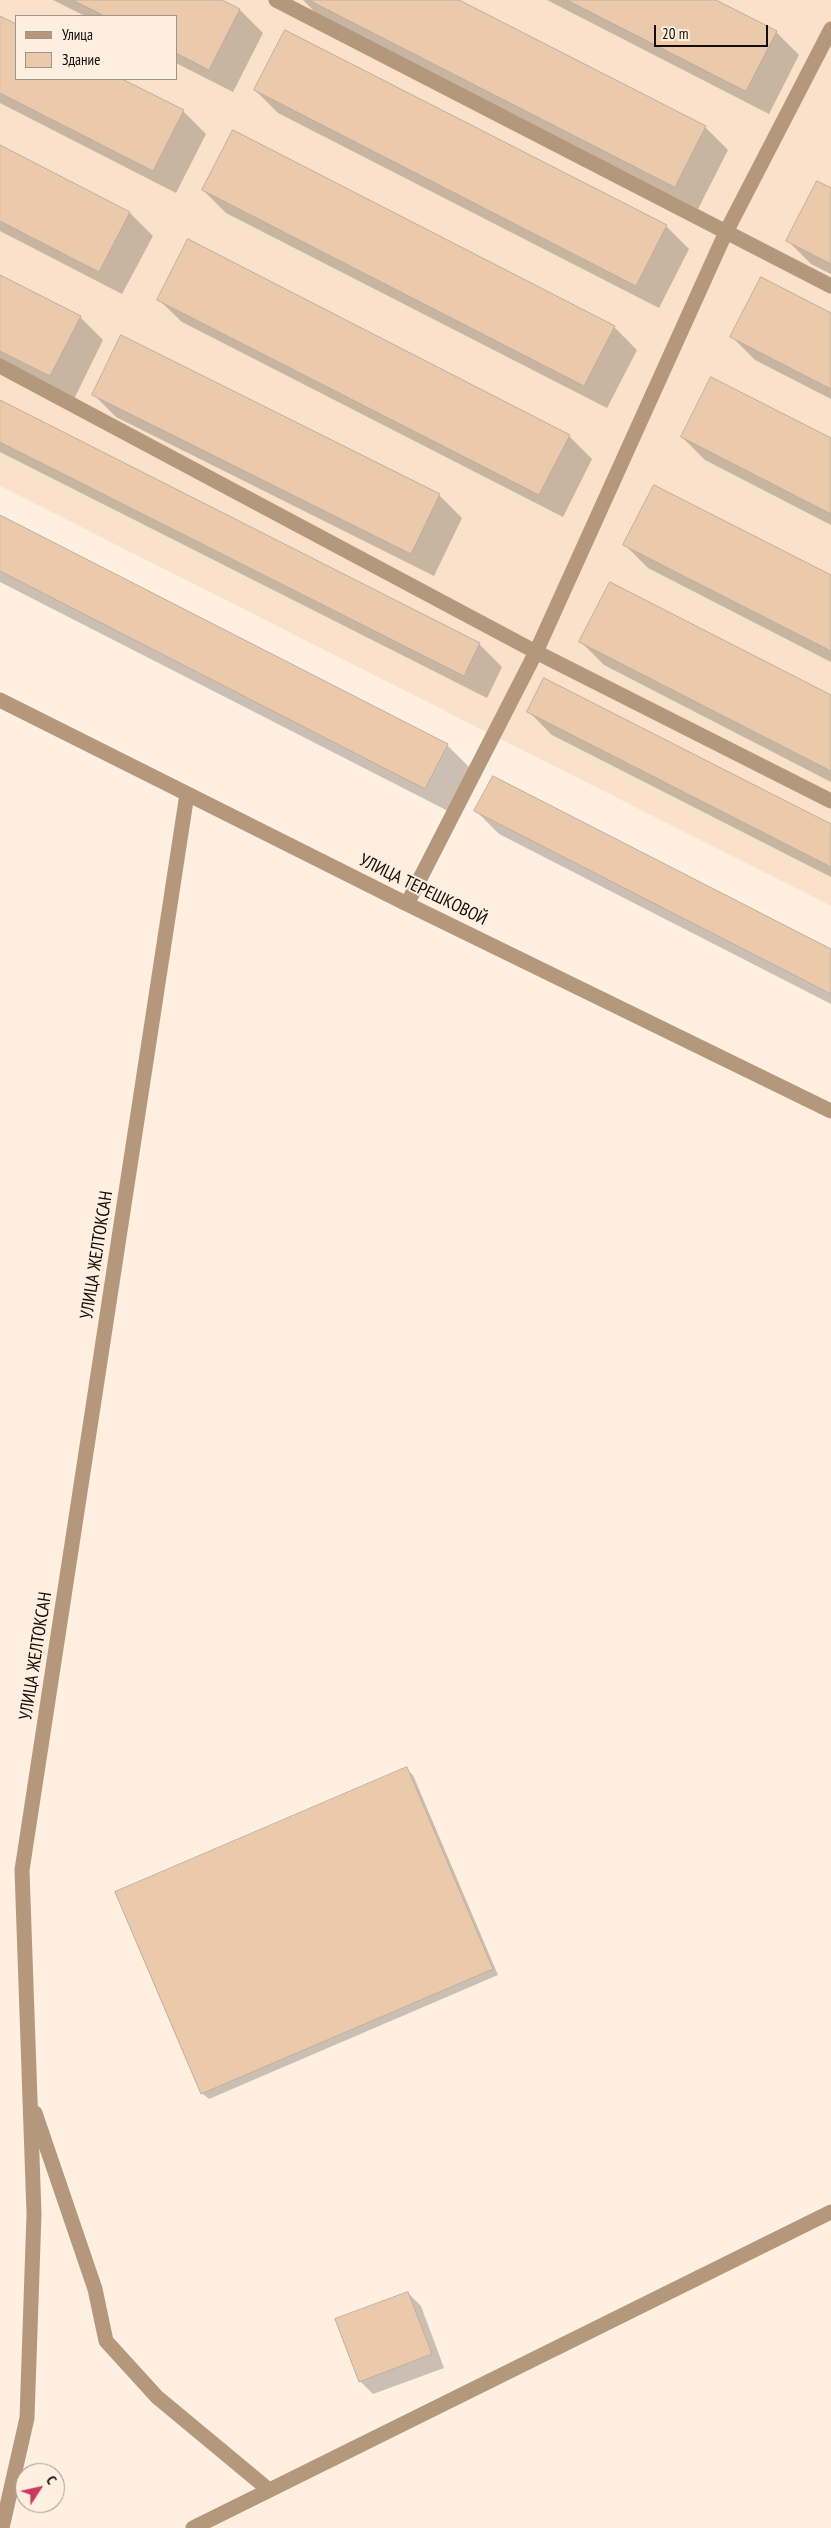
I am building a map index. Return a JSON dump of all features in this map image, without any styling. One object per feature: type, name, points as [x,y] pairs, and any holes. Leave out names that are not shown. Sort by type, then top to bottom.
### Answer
[{"type":"street","points":[[276,0],[831,286]]},
{"type":"street","points":[[407,904],[536,652],[726,232],[831,29]]},
{"type":"street","points":[[0,366],[536,652],[831,801]]},
{"type":"street","name":"УЛИЦА ТЕРЕШКОВОЙ","points":[[0,700],[407,904],[831,1110]]},
{"type":"street","name":"УЛИЦА ЖЕЛТОКСАН","points":[[2,2528],[27,2418],[34,2214],[22,1870],[187,794]]},
{"type":"street","points":[[30,2097],[95,2289],[106,2341],[157,2397],[269,2490]]},
{"type":"street","points":[[193,2528],[831,2212]]},
{"type":"shaded area","points":[[0,0],[831,0],[831,906],[0,486]]},
{"type":"building","points":[[73,0],[222,0],[240,9],[209,70],[178,54],[178,15],[103,15]]},
{"type":"building","points":[[309,0],[459,0],[706,126],[675,187]]},
{"type":"building","points":[[567,0],[716,0],[777,31],[746,91]]},
{"type":"building","points":[[0,16],[15,24],[15,80],[124,80],[184,110],[153,171],[0,93]]},
{"type":"building","points":[[285,30],[667,225],[636,286],[254,90]]},
{"type":"building","points":[[233,130],[615,326],[584,386],[202,190]]},
{"type":"building","points":[[0,145],[130,212],[99,272],[0,221]]},
{"type":"building","points":[[817,181],[831,188],[831,264],[786,241]]},
{"type":"building","points":[[188,239],[570,435],[539,495],[157,300]]},
{"type":"building","points":[[0,275],[81,316],[50,376],[0,351]]},
{"type":"building","points":[[761,277],[831,313],[831,389],[730,337]]},
{"type":"building","points":[[121,335],[440,494],[411,554],[92,395]]},
{"type":"building","points":[[711,377],[831,438],[831,514],[681,437]]},
{"type":"building","points":[[0,400],[480,643],[464,676],[0,442]]},
{"type":"building","points":[[654,485],[831,575],[831,651],[623,545]]},
{"type":"building","points":[[0,515],[448,744],[425,789],[0,571]]},
{"type":"building","points":[[610,582],[831,695],[831,771],[579,642]]},
{"type":"building","points":[[544,678],[831,824],[831,867],[527,712]]},
{"type":"building","points":[[493,776],[831,949],[831,994],[474,811]]},
{"type":"building","points":[[407,1767],[493,1969],[201,2094],[115,1892]]},
{"type":"building","points":[[408,2292],[432,2354],[359,2382],[335,2319]]}]
